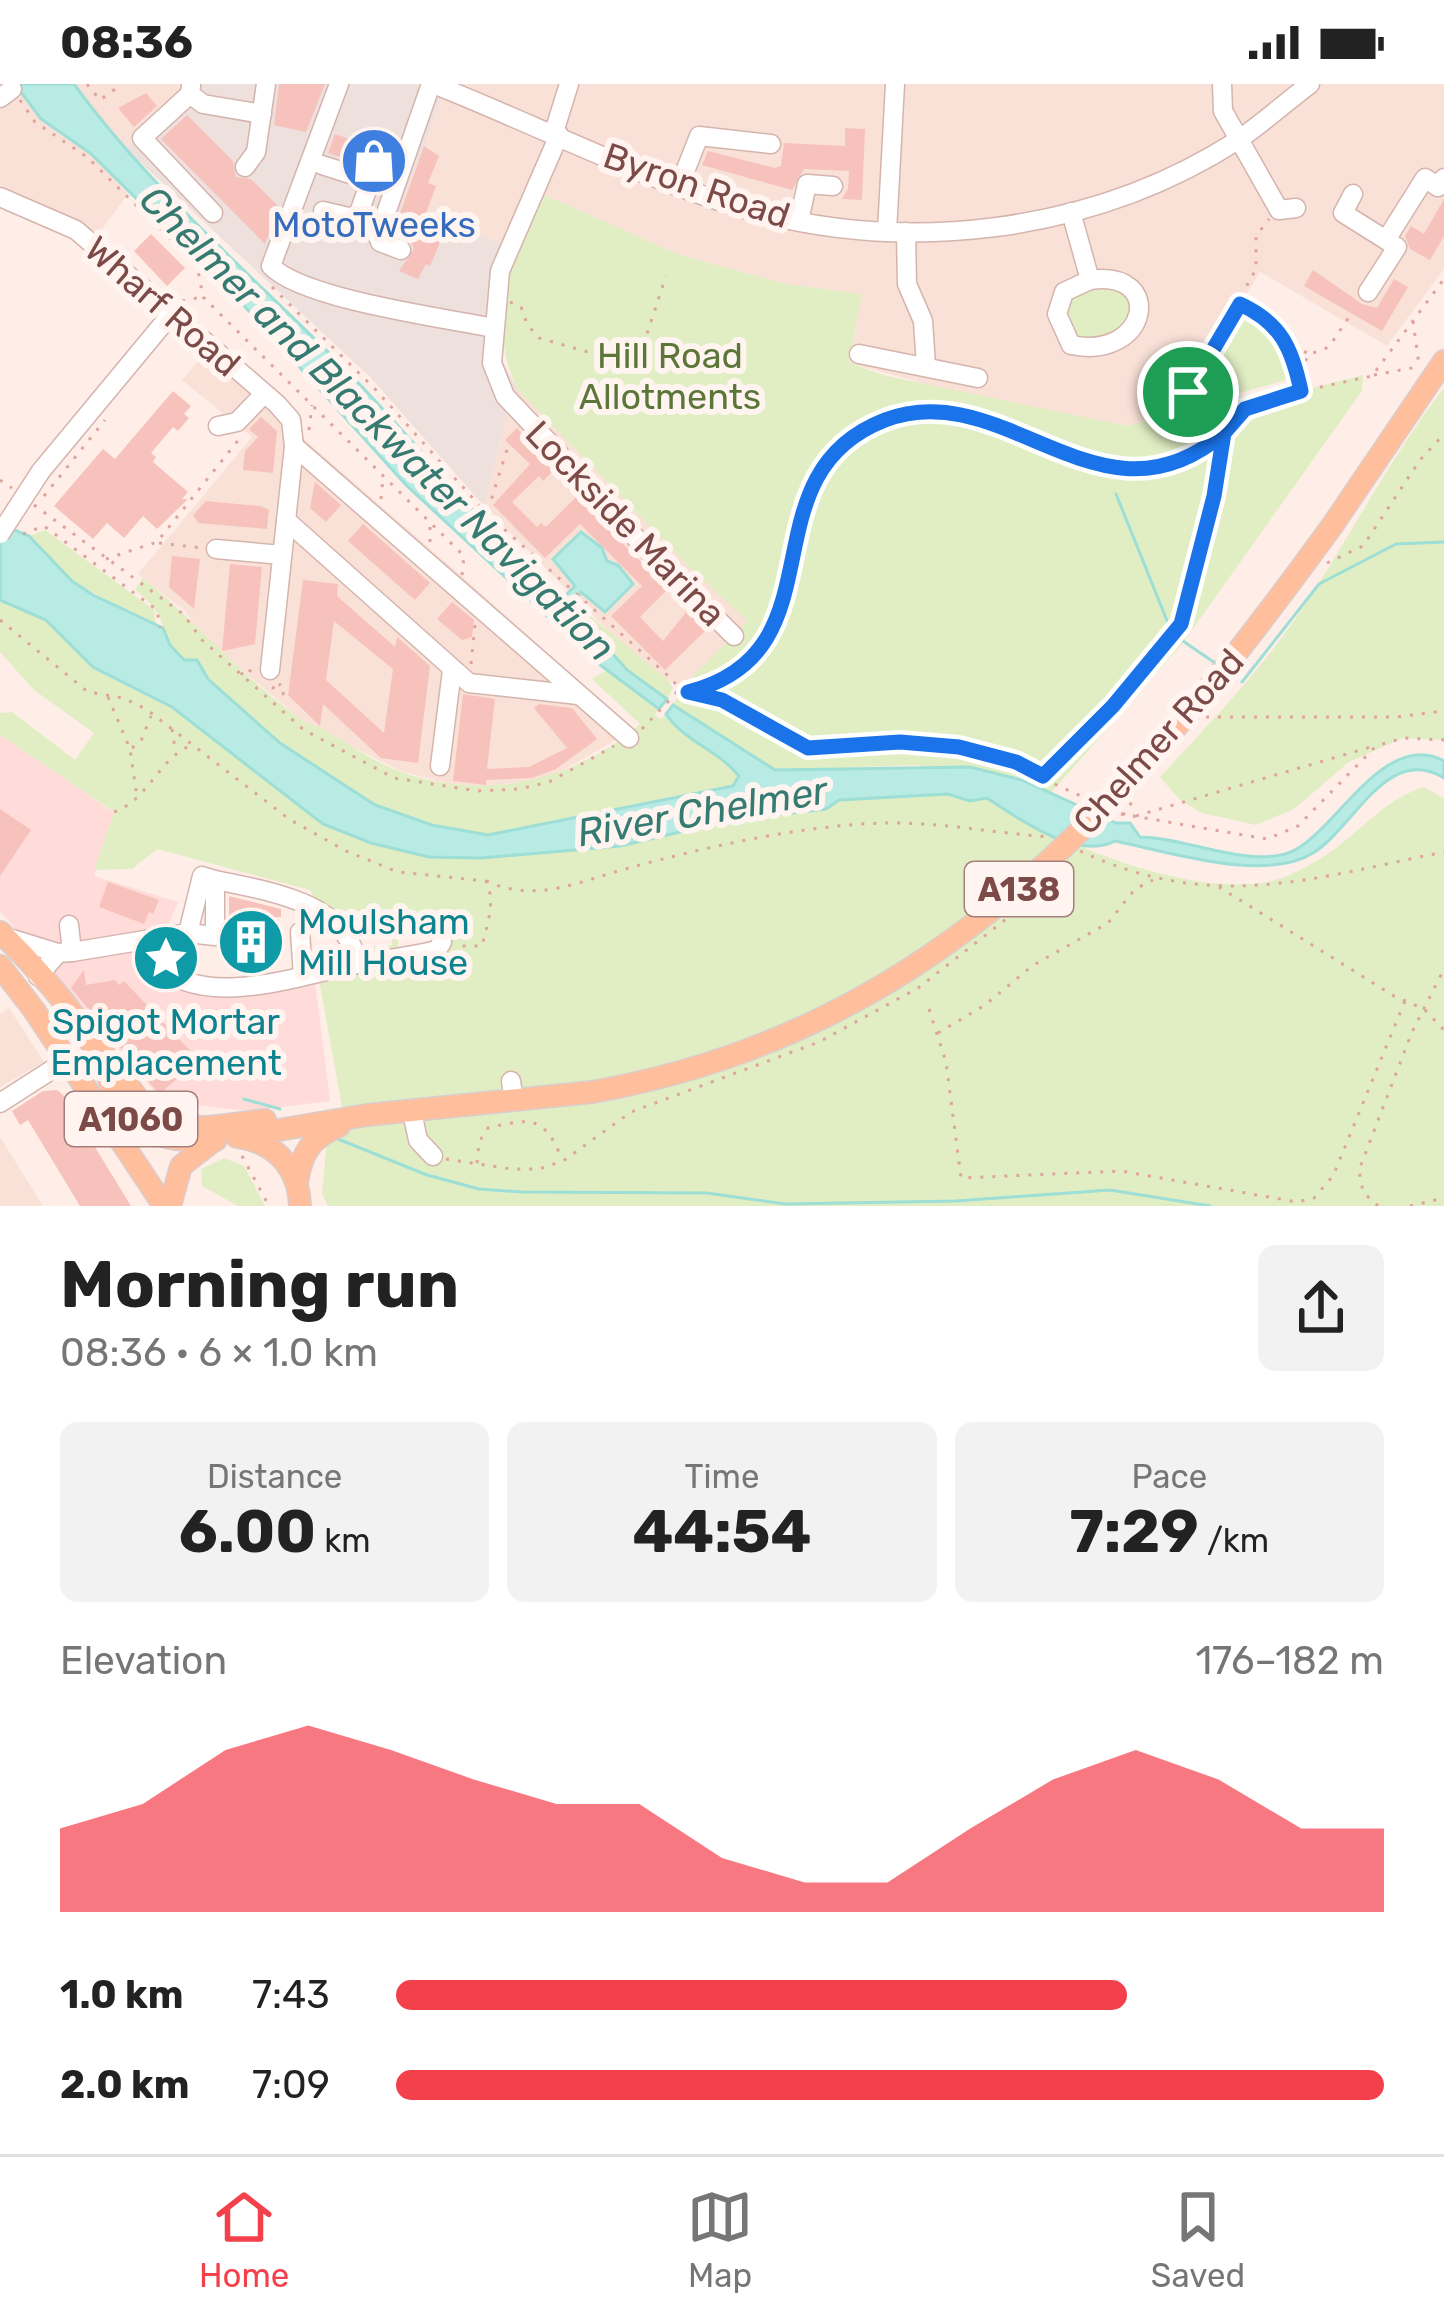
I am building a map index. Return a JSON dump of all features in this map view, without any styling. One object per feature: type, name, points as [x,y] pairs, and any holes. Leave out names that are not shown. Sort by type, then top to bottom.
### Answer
[{"type":"main road","name":"Chelmer Road","points":[[231,1142],[513,1091],[592,1092],[706,1067],[784,1038],[878,992],[988,916],[1119,790],[1262,623],[1444,361]]},
{"type":"main road","name":"A1060","points":[[3,934],[89,1039],[107,1082],[133,1121],[150,1134],[169,1139],[231,1142]]},
{"type":"main road","name":"A1060","points":[[0,966],[167,1206]]},
{"type":"main road","name":"A138","points":[[89,1039],[117,1066],[148,1112],[163,1122],[189,1126],[368,1115]]},
{"type":"main road","name":"Chelmer Road","points":[[301,1196],[307,1148],[318,1135],[368,1115]]},
{"type":"main road","points":[[167,1206],[181,1166],[231,1142],[253,1140],[280,1156],[301,1196]]},
{"type":"street","points":[[245,167],[256,152],[266,84]]},
{"type":"street","points":[[339,84],[271,266],[284,279],[358,302],[494,328],[506,255],[556,134],[569,84]]},
{"type":"street","points":[[401,250],[378,239],[432,84]]},
{"type":"street","name":"Byron Road","points":[[432,84],[680,184],[799,221],[896,232],[1007,226],[1071,212],[1173,174],[1238,140],[1310,84]]},
{"type":"street","points":[[895,84],[896,232],[907,284],[923,321],[926,366]]},
{"type":"street","points":[[1222,84],[1223,111],[1238,140],[1288,209]]},
{"type":"street","points":[[214,213],[142,138],[190,89],[202,104],[262,114]]},
{"type":"street","points":[[680,184],[699,136],[770,144]]},
{"type":"street","points":[[322,165],[392,193]]},
{"type":"street","points":[[1386,240],[1425,178],[1438,187],[1444,178]]},
{"type":"street","points":[[323,211],[357,219],[370,181]]},
{"type":"street","points":[[799,221],[807,184],[833,186]]},
{"type":"street","points":[[1353,194],[1343,213],[1397,247],[1368,292]]},
{"type":"street","name":"Wharf Road","points":[[0,196],[76,230],[291,420],[294,446],[629,738]]},
{"type":"street","points":[[1071,212],[1090,280]]},
{"type":"street","points":[[1090,280],[1123,280],[1132,287],[1139,315],[1134,331],[1123,340],[1086,348],[1071,345],[1064,337],[1058,314],[1064,292],[1090,280]]},
{"type":"street","points":[[0,533],[41,471],[172,313]]},
{"type":"street","name":"Lockside Marina","points":[[494,328],[496,383],[570,472],[734,636]]},
{"type":"street","points":[[860,354],[978,377]]},
{"type":"street","points":[[228,424],[264,394]]},
{"type":"street","points":[[270,670],[294,446]]},
{"type":"street","points":[[286,520],[469,683],[580,695]]},
{"type":"street","points":[[216,549],[282,555]]},
{"type":"street","points":[[440,766],[452,670]]},
{"type":"street","points":[[3,934],[65,952],[188,933],[202,876],[258,888],[325,914],[346,930],[357,964]]},
{"type":"street","points":[[38,976],[65,952],[69,925]]},
{"type":"street","points":[[301,932],[303,976]]},
{"type":"street","points":[[146,940],[152,961],[182,980],[219,986],[303,976],[436,950],[442,932]]},
{"type":"street","points":[[136,966],[146,940]]},
{"type":"street","points":[[0,1103],[67,1060]]},
{"type":"street","points":[[412,1112],[418,1140],[433,1156]]},
{"type":"path","points":[[87,84],[100,100],[122,84]]},
{"type":"path","points":[[6,93],[35,122],[87,158],[197,265],[203,297],[464,556]]},
{"type":"path","points":[[1288,209],[1256,236],[1256,269],[1188,392],[1190,408],[1216,413],[1245,409],[1301,391],[1420,367]]},
{"type":"path","points":[[497,300],[521,307],[538,338],[630,364],[640,358],[665,276]]},
{"type":"path","points":[[284,279],[270,288],[376,390],[487,514],[581,603],[674,681],[676,694]]},
{"type":"path","points":[[1372,376],[1444,279]]},
{"type":"path","points":[[1240,304],[1273,324],[1291,346],[1301,391]]},
{"type":"path","points":[[1298,373],[1310,354],[1329,347],[1351,314]]},
{"type":"path","points":[[1291,346],[1310,354]]},
{"type":"path","points":[[35,506],[104,425],[104,403],[98,399]]},
{"type":"path","points":[[0,480],[183,614],[202,640],[304,730],[394,778],[477,791],[519,789],[549,782],[629,738],[658,717],[676,694],[716,683],[742,666],[770,637],[787,599],[794,538],[816,475],[852,438],[885,420],[943,411],[1084,459],[1144,470],[1186,461],[1224,433],[1245,409]]},
{"type":"path","points":[[1043,776],[1113,706],[1181,624],[1214,496],[1224,433],[1216,413]]},
{"type":"path","points":[[157,542],[241,443],[228,424]]},
{"type":"path","points":[[1326,563],[1363,546],[1420,460],[1444,434]]},
{"type":"path","points":[[487,514],[508,443]]},
{"type":"path","points":[[379,518],[383,475]]},
{"type":"path","points":[[430,522],[430,562]]},
{"type":"path","points":[[23,534],[44,526],[157,610],[160,628]]},
{"type":"path","points":[[104,559],[157,542],[216,549]]},
{"type":"path","points":[[469,683],[477,602]]},
{"type":"path","points":[[0,620],[88,692],[106,693],[152,713],[290,819],[346,851],[398,872],[545,892],[659,860],[884,824],[1048,837],[1154,879],[1219,886],[1268,888],[1444,852]]},
{"type":"path","points":[[688,692],[722,700],[808,748],[900,742],[959,747],[1016,762],[1088,799]]},
{"type":"path","points":[[106,693],[130,749],[137,797]]},
{"type":"path","points":[[1197,727],[1220,700]]},
{"type":"path","points":[[1206,716],[1396,716],[1444,711]]},
{"type":"path","points":[[130,749],[141,741],[152,713]]},
{"type":"path","points":[[171,726],[175,751]]},
{"type":"path","points":[[1131,818],[1403,738],[1444,740]]},
{"type":"path","points":[[114,812],[137,797],[175,751],[193,745]]},
{"type":"path","points":[[1139,793],[1121,814],[1267,839],[1298,826],[1376,746]]},
{"type":"path","points":[[937,1034],[985,1005],[1032,966],[1108,923],[1136,889],[1154,879]]},
{"type":"path","points":[[442,932],[482,946],[490,916],[491,891],[486,881]]},
{"type":"path","points":[[1219,886],[1424,1009],[1444,1030]]},
{"type":"path","points":[[1378,1206],[1364,1192],[1359,1170],[1444,968]]},
{"type":"path","points":[[929,1010],[946,1062],[961,1178],[1121,1171],[1297,1202],[1314,1198],[1333,1176],[1405,1001]]},
{"type":"path","points":[[477,1165],[478,1142],[488,1128],[512,1122],[538,1122],[548,1129],[563,1161]]},
{"type":"path","points":[[231,1142],[269,1206]]},
{"type":"path","points":[[1410,1206],[1444,1198]]},
{"type":"shaded area","points":[[0,84],[16,84],[41,119],[90,153],[128,194],[99,233],[0,185]]},
{"type":"shaded area","points":[[74,84],[185,84],[126,149]]},
{"type":"shaded area","points":[[185,84],[409,84],[443,97],[401,206],[515,249],[502,361],[518,390],[507,413],[484,506],[371,378],[126,149],[183,92]]},
{"type":"shaded area","points":[[409,84],[1444,84],[1444,269],[1387,346],[1260,272],[1173,413],[1127,426],[977,398],[849,363],[862,294],[786,284],[680,255],[541,194],[515,249],[401,206],[443,98]]},
{"type":"shaded area","points":[[205,353],[633,730],[548,779],[486,786],[450,784],[400,771],[304,722],[204,638],[185,611],[138,574],[252,437],[182,380]]},
{"type":"shaded area","points":[[518,390],[692,570],[749,621],[684,685],[669,681],[630,653],[484,506],[507,413]]},
{"type":"shaded area","points":[[0,733],[117,815],[94,876],[178,902],[150,968],[188,985],[315,982],[330,1101],[249,1111],[176,1103],[159,1096],[0,911]]},
{"type":"shaded area","points":[[9,1008],[44,1062],[0,1087],[0,1014]]},
{"type":"shaded area","points":[[0,1137],[43,1206],[0,1206]]},
{"type":"green space","name":"Hill Road Allotments","points":[[540,193],[680,255],[786,284],[862,294],[849,363],[887,376],[1127,426],[1173,413],[1201,417],[1363,375],[1362,391],[1182,644],[1049,795],[1022,780],[916,765],[775,770],[673,705],[684,685],[748,621],[692,570],[518,390],[508,365],[503,316],[513,266]]},
{"type":"green space","points":[[1105,283],[1125,292],[1130,313],[1124,329],[1080,342],[1064,315],[1068,299]]},
{"type":"green space","points":[[1242,308],[1279,336],[1293,378],[1208,402],[1198,385]]},
{"type":"green space","points":[[1444,388],[1444,740],[1403,738],[1349,762],[1294,809],[1256,825],[1202,813],[1180,800],[1160,777],[1278,643]]},
{"type":"green space","points":[[45,530],[154,610],[156,627],[72,581],[29,536]]},
{"type":"green space","points":[[143,578],[280,703],[304,721],[399,771],[462,785],[494,785],[557,773],[586,760],[640,724],[592,679],[608,669],[659,709],[655,715],[661,719],[666,714],[739,776],[733,786],[507,833],[462,834],[435,828],[358,794],[237,710],[213,686],[197,660],[184,660],[175,650],[154,608],[135,590]]},
{"type":"green space","points":[[0,600],[46,620],[93,667],[172,707],[323,824],[535,851],[620,846],[732,820],[826,809],[839,800],[948,794],[970,801],[987,798],[1048,832],[1122,862],[1160,874],[1234,885],[1274,880],[1305,867],[1395,801],[1423,787],[1444,798],[1444,1206],[328,1206],[322,1194],[327,1140],[346,1129],[318,974],[431,958],[446,918],[399,920],[398,954],[361,958],[359,948],[392,945],[391,914],[334,911],[310,890],[157,849],[132,869],[94,870],[114,812],[0,735],[0,713],[12,712],[75,760],[94,733],[34,690],[0,652]]},
{"type":"green space","points":[[572,601],[669,681],[673,688],[667,699],[627,670],[572,608]]},
{"type":"green space","points":[[224,1158],[244,1166],[265,1206],[238,1206],[202,1186],[201,1169]]},
{"type":"water","name":"Chelmer and Blackwater Navigation","points":[[15,84],[74,84],[169,196],[344,368],[556,595],[566,595],[575,586],[553,559],[581,532],[602,548],[607,561],[618,565],[633,584],[605,612],[581,592],[572,608],[627,670],[667,699],[659,709],[599,664],[406,485],[238,299],[90,153],[41,119]]},
{"type":"water","name":"River Chelmer","points":[[0,524],[29,536],[72,581],[93,595],[163,628],[184,660],[197,660],[208,679],[280,743],[375,805],[432,825],[488,835],[733,786],[739,776],[666,714],[673,705],[775,770],[970,767],[1022,780],[1116,823],[1130,823],[1140,837],[1260,857],[1295,850],[1311,839],[1364,785],[1402,758],[1423,755],[1444,761],[1444,778],[1424,770],[1405,771],[1372,793],[1313,853],[1270,865],[1189,858],[1115,841],[1083,846],[1049,835],[987,798],[970,801],[948,794],[839,800],[826,809],[732,820],[620,846],[481,858],[429,857],[371,843],[323,824],[172,707],[93,667],[46,620],[0,600]]},
{"type":"building","points":[[279,84],[325,84],[306,132],[274,125]]},
{"type":"building","points":[[146,93],[157,106],[134,127],[118,108]]},
{"type":"building","points":[[187,115],[233,161],[236,177],[251,179],[279,207],[265,244],[161,139]]},
{"type":"building","points":[[845,128],[865,129],[862,200],[842,199],[849,171],[804,169],[792,190],[702,165],[708,151],[775,168],[781,166],[784,143],[845,146]]},
{"type":"building","points":[[335,134],[392,154],[386,172],[328,153]]},
{"type":"building","points":[[424,146],[439,156],[428,183],[436,186],[425,216],[447,226],[430,266],[426,264],[418,279],[399,271],[414,249],[411,241],[393,233]]},
{"type":"building","points":[[1444,199],[1444,236],[1430,260],[1410,249],[1405,236],[1411,226],[1424,234]]},
{"type":"building","points":[[151,234],[185,268],[167,286],[134,251]]},
{"type":"building","points":[[1313,270],[1362,304],[1377,308],[1394,279],[1408,287],[1382,331],[1304,286]]},
{"type":"building","points":[[173,391],[191,406],[184,414],[189,418],[178,431],[173,427],[151,453],[156,457],[153,462],[188,492],[182,499],[188,499],[157,529],[143,516],[124,538],[107,523],[93,539],[54,506],[103,449],[115,459]]},
{"type":"building","points":[[261,417],[277,431],[273,473],[243,470],[245,451],[258,437],[249,429]]},
{"type":"building","points":[[517,428],[553,471],[543,481],[539,476],[512,502],[537,527],[541,523],[546,527],[576,497],[668,589],[640,617],[658,636],[663,641],[688,610],[707,629],[665,670],[611,616],[642,586],[580,524],[545,558],[493,505],[530,464],[505,440]]},
{"type":"building","points":[[315,482],[341,505],[326,522],[310,508]]},
{"type":"building","points":[[206,501],[269,510],[267,529],[198,523],[193,515]]},
{"type":"building","points":[[363,524],[430,583],[415,600],[348,541]]},
{"type":"building","points":[[172,556],[200,559],[194,609],[169,587]]},
{"type":"building","points":[[230,564],[262,567],[255,644],[222,651]]},
{"type":"building","points":[[303,580],[338,584],[337,596],[395,647],[397,637],[430,666],[418,763],[381,758],[323,704],[320,726],[288,695]],"holes":[[[334,621],[393,669],[384,733],[326,680]]]},
{"type":"building","points":[[452,602],[474,620],[472,637],[462,640],[437,619]]},
{"type":"building","points":[[463,694],[495,699],[487,769],[529,767],[567,748],[534,708],[539,704],[572,708],[597,739],[556,769],[532,778],[486,780],[486,785],[453,781]]},
{"type":"building","points":[[0,809],[31,830],[0,876]]},
{"type":"building","points":[[108,882],[159,900],[144,924],[99,907]]},
{"type":"building","points":[[229,896],[281,909],[281,917],[262,918],[264,948],[238,950],[229,932]]},
{"type":"building","points":[[84,970],[86,985],[124,981],[199,1060],[159,1094],[71,988]]},
{"type":"building","points":[[57,1090],[131,1206],[80,1206],[28,1120],[20,1125],[12,1111],[43,1091]]},
{"type":"waterway","points":[[1116,494],[1170,628]]},
{"type":"waterway","points":[[1242,682],[1319,584],[1396,544],[1444,542]]},
{"type":"waterway","points":[[1180,639],[1218,665]]},
{"type":"waterway","points":[[244,1099],[280,1109]]},
{"type":"waterway","points":[[338,1139],[427,1175],[479,1189],[707,1193],[785,1204],[956,1201],[1110,1190],[1210,1206]]},
{"type":"place","name":"MotoTweeks","points":[[374,161]]},
{"type":"place","name":"Moulsham Mill House","points":[[251,942]]},
{"type":"place","name":"Spigot Mortar Emplacement","points":[[166,958]]},
{"type":"route","points":[[1188,392],[1190,408],[1216,413],[1224,433],[1202,452],[1169,467],[1122,468],[1084,459],[943,411],[885,420],[852,438],[816,475],[806,495],[794,538],[787,599],[770,637],[742,666],[716,683],[688,692],[744,710],[808,748],[929,743],[1016,762],[1043,776],[1113,706],[1181,624],[1214,496],[1224,433],[1260,400],[1301,391],[1291,346],[1273,324],[1240,304],[1188,392]]}]
